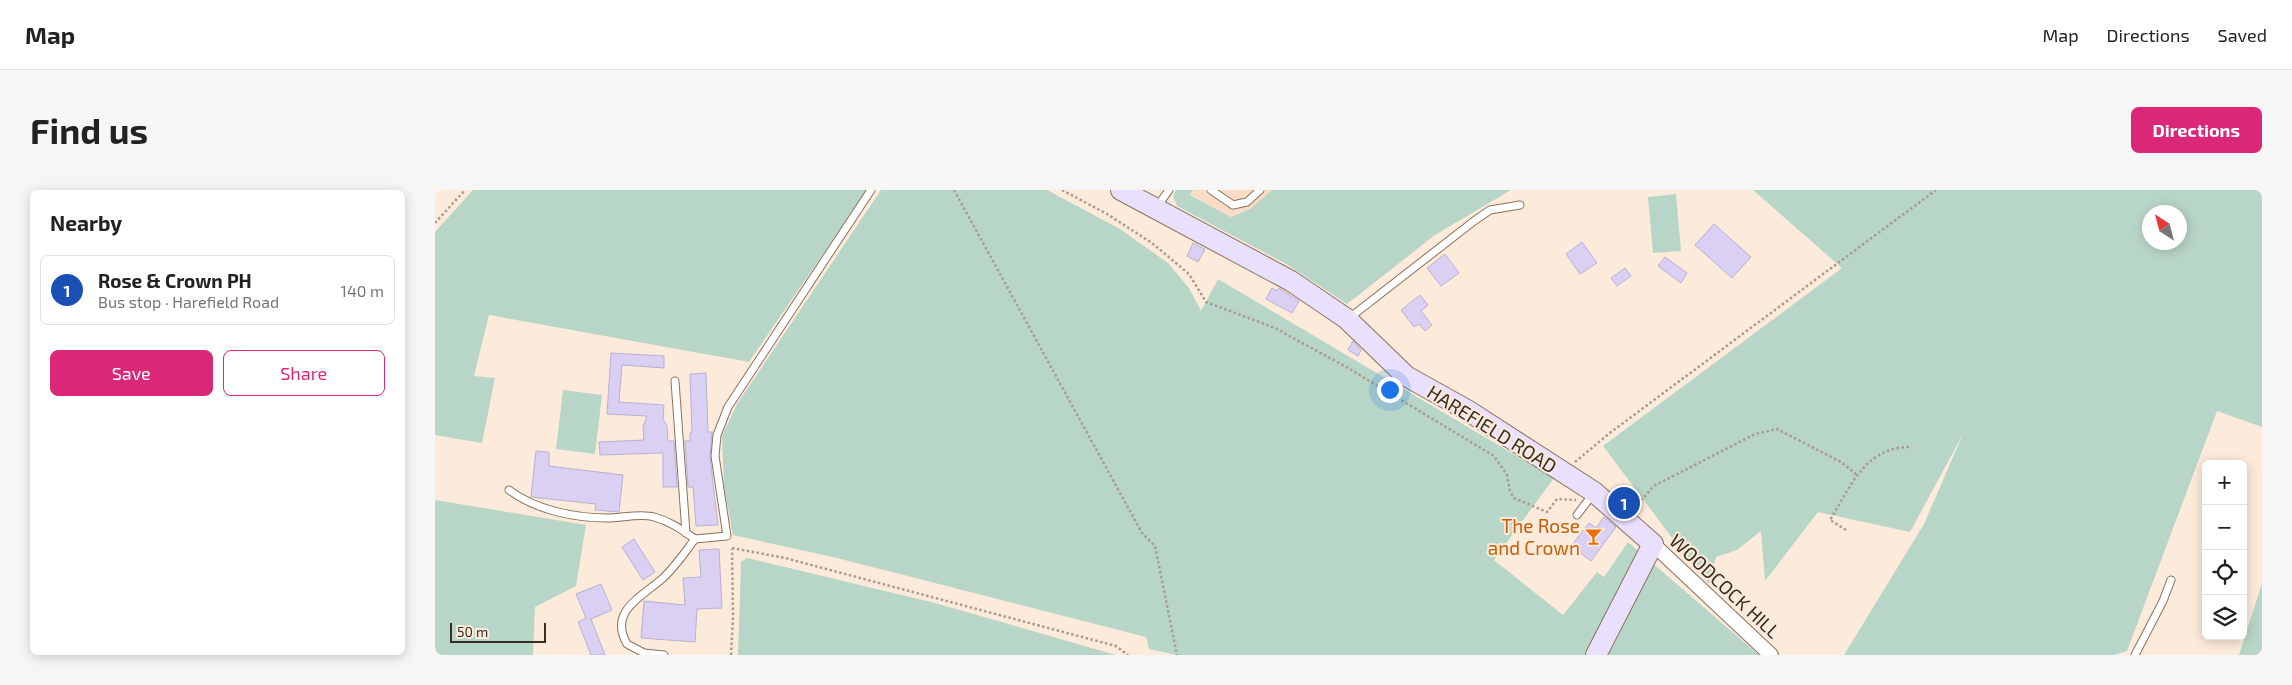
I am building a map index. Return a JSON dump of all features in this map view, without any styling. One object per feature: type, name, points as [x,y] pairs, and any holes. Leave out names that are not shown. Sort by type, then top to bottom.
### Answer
[{"type":"street","name":"HAREFIELD ROAD","points":[[1121,190],[1291,281],[1347,319],[1406,376],[1467,410],[1570,478],[1587,496],[1625,519],[1653,544]]},
{"type":"street","points":[[1596,655],[1653,544]]},
{"type":"street","name":"WOODCOCK HILL","points":[[1653,544],[1771,655]]},
{"type":"lane","points":[[509,490],[529,504],[561,512],[606,518],[652,516],[674,524],[695,539],[727,536],[715,456],[717,435],[728,407],[871,190]]},
{"type":"lane","points":[[1157,208],[1169,190]]},
{"type":"lane","points":[[1211,190],[1233,204],[1247,202],[1261,190]]},
{"type":"lane","points":[[1347,319],[1490,210],[1520,205]]},
{"type":"lane","points":[[675,382],[686,533]]},
{"type":"lane","points":[[1577,515],[1587,496]]},
{"type":"lane","points":[[664,655],[644,653],[627,644],[621,627],[623,616],[633,602],[664,577],[695,539]]},
{"type":"lane","points":[[2135,655],[2163,601],[2171,580]]},
{"type":"path","points":[[435,223],[465,190]]},
{"type":"path","points":[[954,190],[1142,533],[1155,546],[1177,655]]},
{"type":"path","points":[[1062,190],[1107,214],[1153,243],[1189,274],[1206,302],[1275,328],[1348,368],[1494,456],[1507,474],[1510,491],[1514,498],[1547,512],[1557,499],[1587,496]]},
{"type":"path","points":[[1570,478],[1570,467],[1611,432],[1936,190]]},
{"type":"path","points":[[1625,519],[1654,486],[1755,434],[1777,429],[1841,462],[1857,475]]},
{"type":"path","points":[[1846,530],[1830,520],[1857,475],[1873,457],[1895,447],[1911,447]]},
{"type":"path","points":[[727,536],[731,548],[733,618],[731,655]]},
{"type":"path","points":[[731,548],[785,558],[1116,646],[1128,655]]},
{"type":"shaded area","points":[[1183,190],[1272,190],[1250,209],[1231,217]]},
{"type":"green space","points":[[473,190],[867,190],[749,362],[489,315],[474,376],[495,378],[482,443],[435,435],[435,232]]},
{"type":"green space","points":[[881,190],[1047,190],[1120,229],[1168,263],[1189,288],[1201,311],[1218,279],[1554,478],[1494,560],[1563,615],[1597,572],[1604,577],[1628,542],[1759,655],[1176,655],[1149,649],[1146,637],[837,558],[733,535],[724,487],[722,436],[737,404]]},
{"type":"green space","points":[[1176,190],[1193,190],[1190,195],[1231,217],[1250,209],[1272,190],[1511,190],[1435,235],[1347,304],[1288,265],[1177,206],[1173,196]]},
{"type":"green space","points":[[1753,190],[2262,190],[2262,427],[2217,411],[2127,651],[2114,655],[1844,655],[1924,524],[1963,434],[1910,532],[1818,512],[1765,581],[1761,531],[1737,550],[1716,557],[1709,584],[1694,567],[1603,446],[1842,268]]},
{"type":"green space","points":[[1676,194],[1681,251],[1653,253],[1648,197]]},
{"type":"green space","points":[[563,390],[602,395],[595,454],[556,449]]},
{"type":"green space","points":[[435,500],[586,525],[576,586],[535,607],[533,655],[435,655]]},
{"type":"green space","points":[[747,558],[935,603],[1116,655],[738,655],[741,562]]},
{"type":"green space","points":[[2262,583],[2262,655],[2239,655],[2244,640],[2247,640],[2247,630]]},
{"type":"building","points":[[1714,224],[1751,257],[1732,278],[1695,245]]},
{"type":"building","points":[[1582,242],[1597,263],[1580,274],[1566,254]]},
{"type":"building","points":[[1193,243],[1205,249],[1198,262],[1187,256]]},
{"type":"building","points":[[1445,254],[1459,273],[1441,286],[1427,268]]},
{"type":"building","points":[[1665,257],[1687,273],[1681,283],[1658,266]]},
{"type":"building","points":[[1625,268],[1631,276],[1617,286],[1611,278]]},
{"type":"building","points":[[1272,288],[1277,291],[1279,288],[1299,301],[1292,313],[1266,299]]},
{"type":"building","points":[[1420,295],[1428,305],[1421,311],[1432,325],[1425,331],[1419,324],[1414,327],[1401,310]]},
{"type":"building","points":[[1353,341],[1361,350],[1358,356],[1348,350]]},
{"type":"building","points":[[611,353],[664,356],[664,368],[622,365],[619,402],[664,405],[663,419],[667,426],[668,441],[674,441],[677,487],[663,487],[663,453],[600,455],[599,442],[644,440],[643,427],[647,416],[607,414]]},
{"type":"building","points":[[706,373],[708,432],[712,432],[710,457],[718,525],[696,526],[693,487],[688,487],[685,441],[690,441],[690,433],[692,433],[690,374]]},
{"type":"building","points":[[536,451],[549,452],[549,466],[623,475],[619,512],[595,510],[596,504],[531,497]]},
{"type":"building","name":"The Rose and Crown","points":[[1604,517],[1616,527],[1591,561],[1571,546],[1589,523],[1596,528]]},
{"type":"building","points":[[634,539],[655,572],[643,580],[622,547]]},
{"type":"building","points":[[719,549],[722,608],[697,609],[695,642],[641,638],[644,601],[685,605],[683,578],[701,577],[699,550]]},
{"type":"building","points":[[601,584],[612,610],[591,619],[605,655],[591,655],[578,622],[586,618],[576,594]]},
{"type":"place","name":"Rose & Crown PH","points":[[1624,503]]},
{"type":"place","name":"The Rose and Crown","points":[[1594,537]]}]
